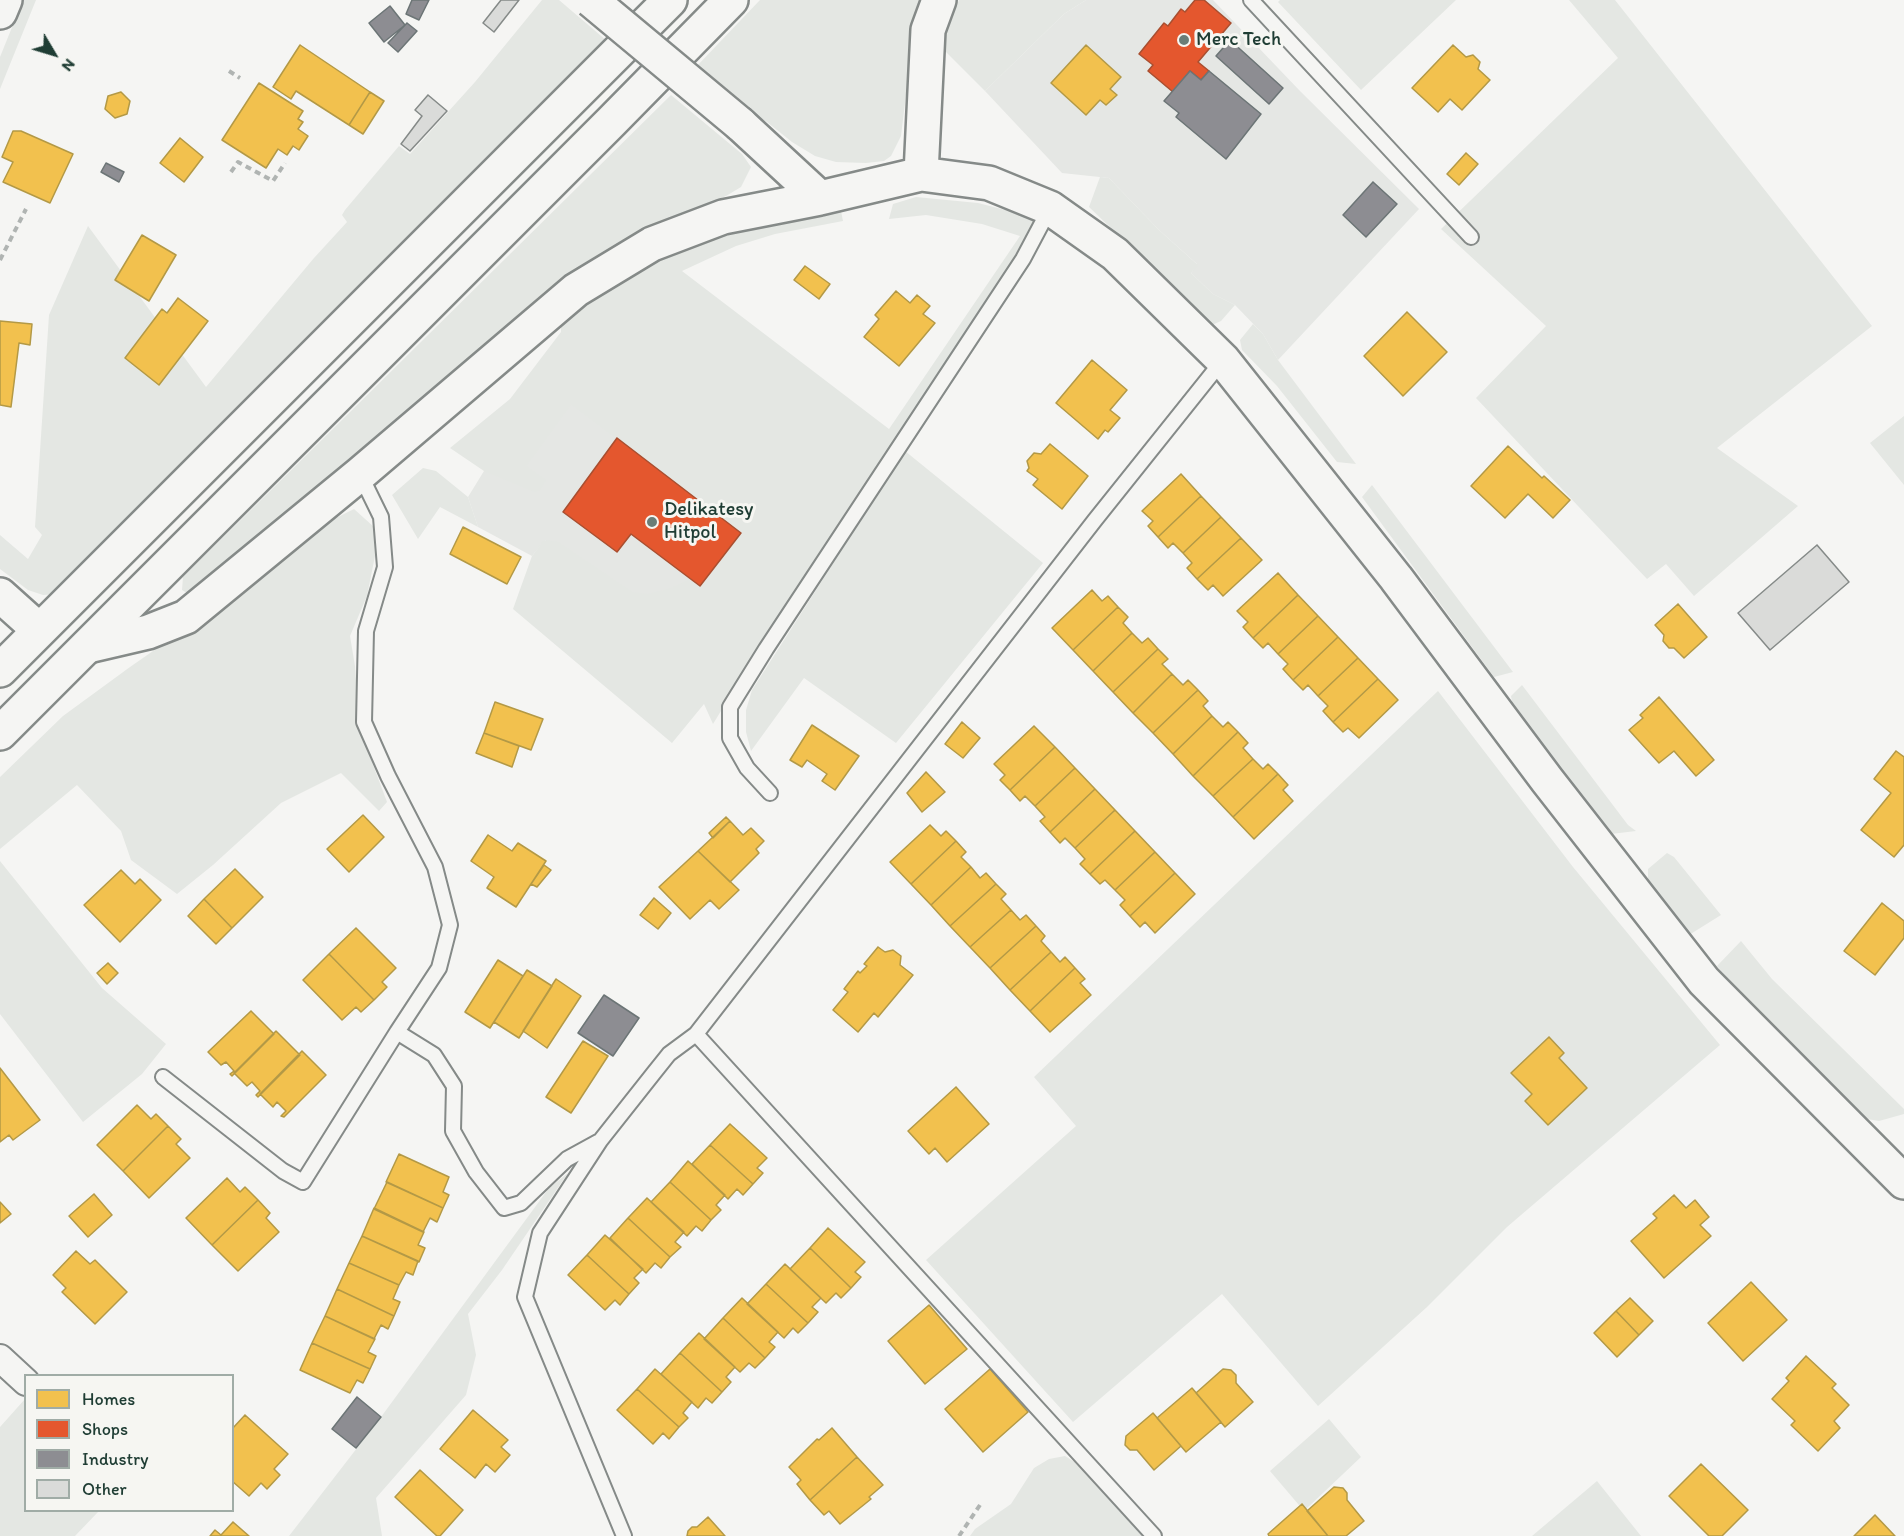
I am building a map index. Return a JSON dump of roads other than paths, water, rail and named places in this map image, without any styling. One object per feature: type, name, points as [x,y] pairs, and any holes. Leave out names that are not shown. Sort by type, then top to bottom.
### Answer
[{"type":"street","points":[[0,12],[5,0]]},
{"type":"street","points":[[591,0],[740,124],[820,198]]},
{"type":"street","points":[[0,670],[670,0]]},
{"type":"street","points":[[0,733],[731,0]]},
{"type":"street","points":[[921,174],[928,30],[939,0]]},
{"type":"street","points":[[88,646],[148,632],[186,617],[360,474],[576,290],[652,244],[723,217],[820,198],[921,174],[989,183],[1050,208],[1114,254],[1223,360],[1396,578],[1547,780],[1704,981],[1904,1182]]},
{"type":"street","points":[[0,595],[39,630]]},
{"type":"street","points":[[0,1358],[24,1380]]},
{"type":"lane","points":[[1251,0],[1471,237]]},
{"type":"lane","points":[[770,793],[747,768],[730,738],[730,707],[1023,259],[1050,208]]},
{"type":"lane","points":[[624,1536],[525,1297],[540,1233],[600,1142],[669,1054],[696,1034],[1095,520],[1223,360]]},
{"type":"lane","points":[[163,1077],[283,1171],[303,1182],[439,968],[450,925],[435,867],[388,776],[364,722],[366,631],[385,567],[381,517],[360,474]]},
{"type":"lane","points":[[397,1032],[434,1055],[454,1086],[453,1131],[476,1172],[504,1208],[521,1203],[567,1159],[600,1142]]},
{"type":"lane","points":[[696,1034],[1154,1536]]},
{"type":"place","name":"Merc Tech","points":[[1184,40]]},
{"type":"place","name":"Delikatesy Hitpol","points":[[652,522]]}]
